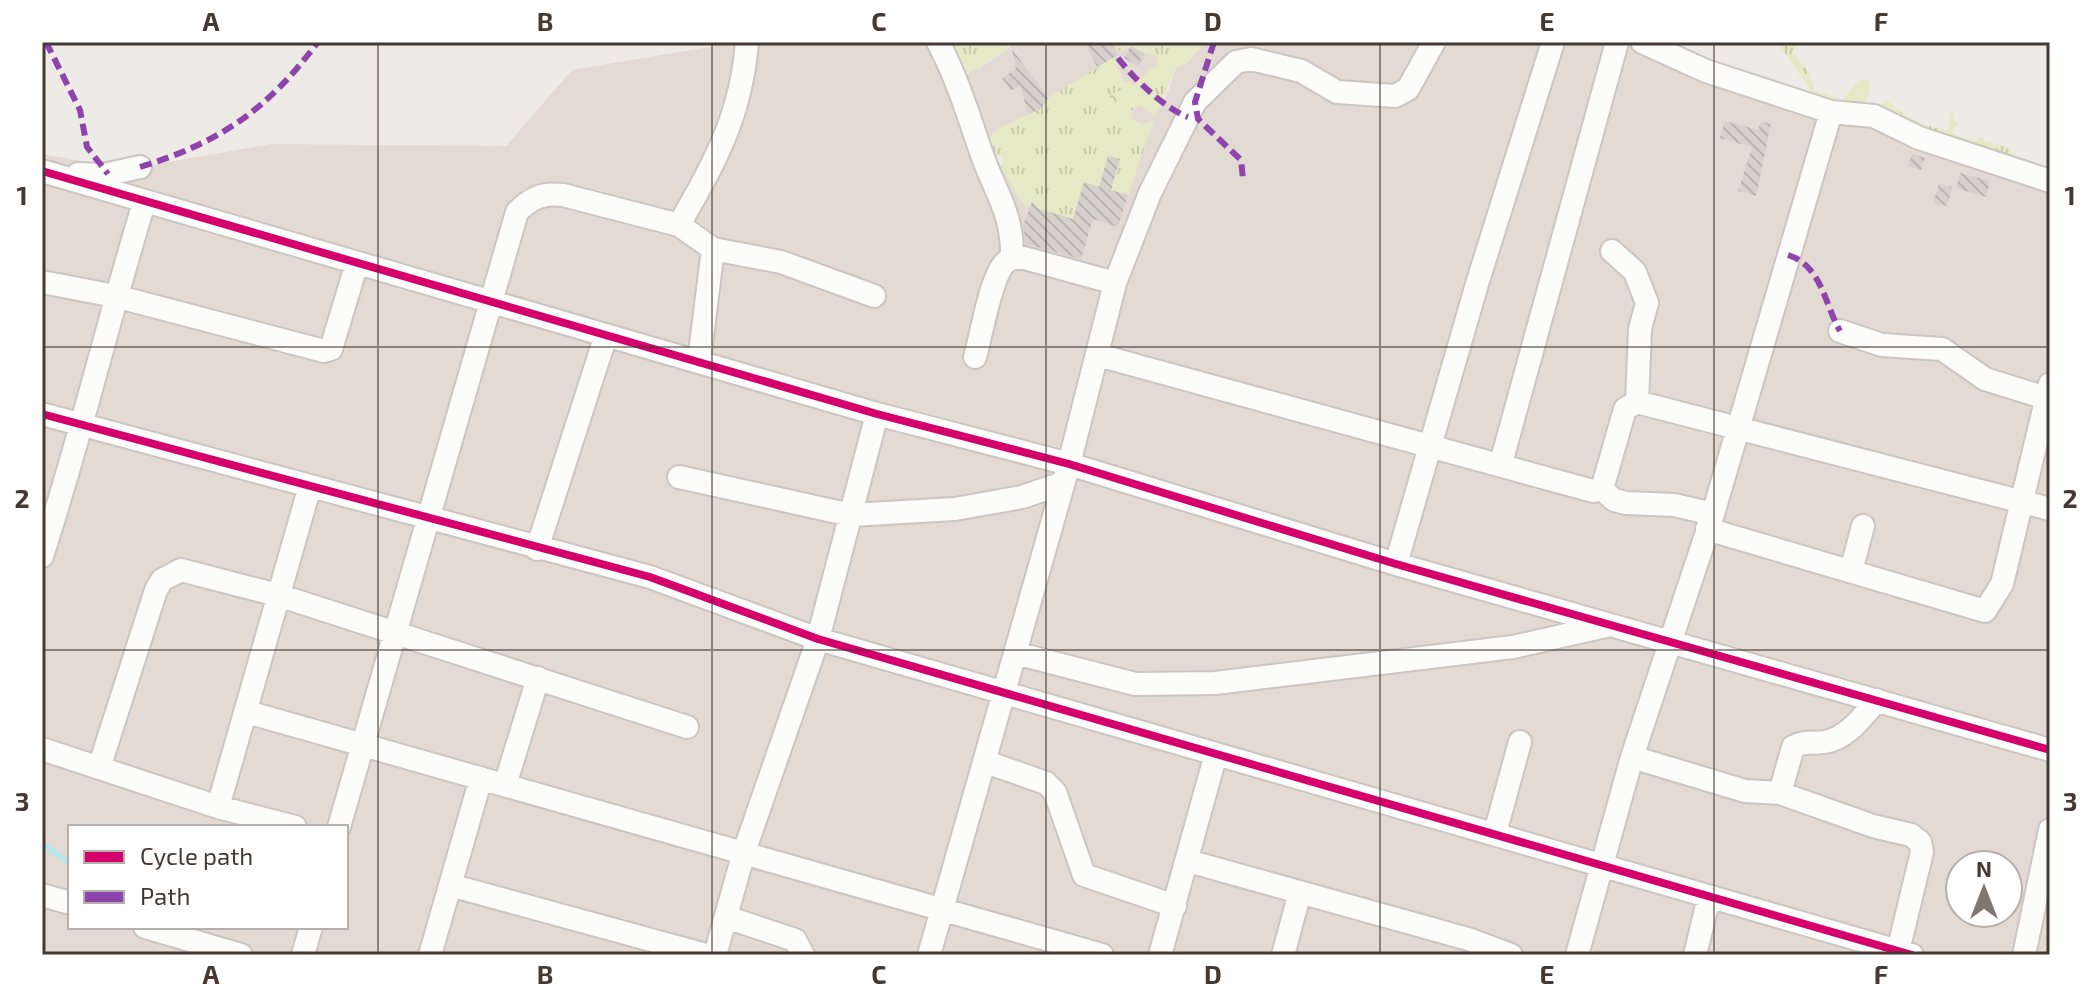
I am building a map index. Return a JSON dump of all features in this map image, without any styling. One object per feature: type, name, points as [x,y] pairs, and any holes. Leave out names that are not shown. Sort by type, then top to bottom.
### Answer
[{"type":"street","points":[[679,225],[733,121],[744,82],[747,42]]},
{"type":"street","points":[[938,42],[961,88],[982,156],[1007,206],[1013,232],[1012,258]]},
{"type":"street","points":[[929,955],[1006,691],[1115,283],[1150,193],[1195,102],[1236,62],[1251,59],[1272,61],[1301,71],[1337,92],[1395,96],[1408,89],[1434,42]]},
{"type":"street","points":[[1396,564],[1477,284],[1553,42]]},
{"type":"street","points":[[1501,463],[1617,42]]},
{"type":"street","points":[[1642,42],[1706,71],[1831,112],[1874,116],[1919,138],[2050,181]]},
{"type":"street","points":[[1577,955],[1632,757],[1710,521],[1831,112]]},
{"type":"street","points":[[42,171],[104,175],[140,167]]},
{"type":"street","points":[[42,171],[144,203],[699,361],[1066,474],[1610,624],[2050,750]]},
{"type":"street","points":[[340,825],[517,212],[543,193],[679,225],[713,249],[781,262],[874,296]]},
{"type":"street","points":[[42,556],[83,425],[115,296],[144,203]]},
{"type":"street","points":[[699,361],[713,249]]},
{"type":"street","points":[[1612,251],[1635,272],[1647,303],[1640,329],[1637,402]]},
{"type":"street","points":[[975,357],[997,276],[1003,264],[1012,258],[1024,258],[1115,283]]},
{"type":"street","points":[[42,282],[115,296],[324,351],[331,349],[338,336],[357,263]]},
{"type":"street","points":[[1602,489],[1614,500],[1674,505],[1710,521],[1851,571],[1985,611],[2002,584],[2019,502],[2048,391],[1985,379],[1942,349],[1882,345],[1840,331]]},
{"type":"street","points":[[537,549],[606,335]]},
{"type":"street","points":[[1098,355],[1432,444],[1593,491],[1602,489]]},
{"type":"street","points":[[1602,489],[1625,409],[1637,402],[2050,509]]},
{"type":"street","points":[[42,414],[650,577],[818,639],[1905,953],[1922,852],[1920,842],[1911,835],[1873,826],[1780,793],[1745,791],[1632,757]]},
{"type":"street","points":[[715,955],[744,852],[818,639],[877,414]]},
{"type":"street","points":[[679,477],[851,515],[955,509],[1022,497],[1066,474]]},
{"type":"street","points":[[218,807],[281,596],[310,486]]},
{"type":"street","points":[[1851,571],[1863,526]]},
{"type":"street","points":[[99,768],[119,696],[162,580],[181,570],[281,596],[687,727]]},
{"type":"street","points":[[1015,653],[1135,684],[1215,683],[1513,647],[1610,624]]},
{"type":"street","points":[[505,785],[538,678]]},
{"type":"street","points":[[1780,793],[1793,747],[1808,740],[1824,742],[1838,737],[1853,727],[1877,700]]},
{"type":"street","points":[[247,712],[1102,955]]},
{"type":"street","points":[[1495,833],[1520,742]]},
{"type":"street","points":[[42,749],[218,807],[287,825]]},
{"type":"street","points":[[1160,955],[1216,754]]},
{"type":"street","points":[[986,762],[1046,783],[1055,792],[1084,875],[1175,906]]},
{"type":"street","points":[[430,955],[481,778]]},
{"type":"street","points":[[2024,955],[2050,830]]},
{"type":"street","points":[[1188,861],[1300,892],[1466,947],[1511,955]]},
{"type":"street","points":[[450,885],[706,955]]},
{"type":"street","points":[[1283,955],[1300,892]]},
{"type":"street","points":[[42,895],[68,902]]},
{"type":"street","points":[[1695,955],[1709,897]]},
{"type":"street","points":[[726,917],[795,940],[803,955]]},
{"type":"street","points":[[148,929],[174,946],[241,955]]},
{"type":"street","points":[[303,955],[310,929]]},
{"type":"shaded area","points":[[739,42],[943,42],[978,69],[1009,48],[1011,42],[1111,42],[1157,55],[1157,65],[1132,87],[1124,83],[1119,69],[993,133],[989,143],[991,156],[1007,173],[1025,206],[1102,176],[1115,177],[1112,190],[1128,195],[1153,121],[1143,125],[1131,118],[1132,112],[1140,105],[1154,115],[1169,90],[1175,69],[1206,42],[1661,42],[1777,88],[1843,103],[1872,105],[1940,134],[2006,154],[2050,174],[2050,955],[42,955],[42,154],[87,162],[117,160],[127,156],[140,167],[271,144],[506,146],[572,70]]},
{"type":"green space","points":[[943,42],[1011,42],[1003,52],[964,76]]},
{"type":"green space","points":[[1111,42],[1206,42],[1188,62],[1175,69],[1155,116],[1140,105],[1132,111],[1131,118],[1143,125],[1154,120],[1128,195],[1111,190],[1115,177],[1099,187],[1084,183],[1073,219],[1025,206],[999,166],[1003,163],[1002,155],[994,156],[991,138],[997,129],[1041,109],[1045,100],[1114,57],[1124,83],[1130,81],[1132,86],[1157,65],[1156,55],[1145,54],[1131,46],[1120,51]]},
{"type":"green space","points":[[1777,42],[1797,42],[1793,53],[1808,71],[1815,91],[1843,100],[1858,81],[1867,79],[1870,88],[1863,103],[1816,97]]},
{"type":"green space","points":[[1132,87],[1139,89],[1134,92],[1136,98],[1133,101],[1122,103],[1107,100],[1111,94]]},
{"type":"green space","points":[[1887,100],[1915,121],[1948,131],[1950,114],[1954,113],[1953,119],[1958,123],[1951,133],[1972,141],[1983,137],[1984,141],[2005,146],[2021,162],[2006,154],[1929,132],[1879,107]]},
{"type":"building","points":[[1085,42],[1111,42],[1118,55],[1097,67]]},
{"type":"building","points":[[1131,46],[1145,54],[1138,66],[1124,58]]},
{"type":"building","points":[[1012,49],[1048,98],[1041,109],[1028,114],[1020,85],[1011,91],[1002,78],[1016,69]]},
{"type":"building","points":[[1725,121],[1758,130],[1761,121],[1771,124],[1756,196],[1738,191],[1752,147],[1720,138]]},
{"type":"building","points":[[1912,154],[1925,158],[1921,170],[1908,166]]},
{"type":"building","points":[[1108,156],[1120,159],[1111,190],[1128,195],[1118,227],[1093,219],[1081,259],[1026,244],[1023,226],[1032,202],[1039,209],[1073,219],[1084,182],[1099,187]]},
{"type":"building","points":[[1960,173],[1990,181],[1986,197],[1956,188]]},
{"type":"building","points":[[1939,184],[1952,187],[1947,206],[1933,203]]},
{"type":"waterway","points":[[42,843],[68,862]]},
{"type":"marked path","points":[[46,42],[80,110],[87,147],[108,174]]},
{"type":"marked path","points":[[140,167],[195,146],[240,121],[280,87],[318,42]]},
{"type":"marked path","points":[[1214,42],[1195,102],[1198,119],[1241,160],[1243,179]]},
{"type":"marked path","points":[[1118,58],[1150,92],[1188,117]]},
{"type":"marked path","points":[[1788,255],[1799,260],[1815,276],[1840,331]]},
{"type":"cycle path","points":[[42,171],[877,414],[1069,464],[1396,564],[2050,750]]},
{"type":"cycle path","points":[[42,414],[650,577],[818,639],[1912,955]]}]
